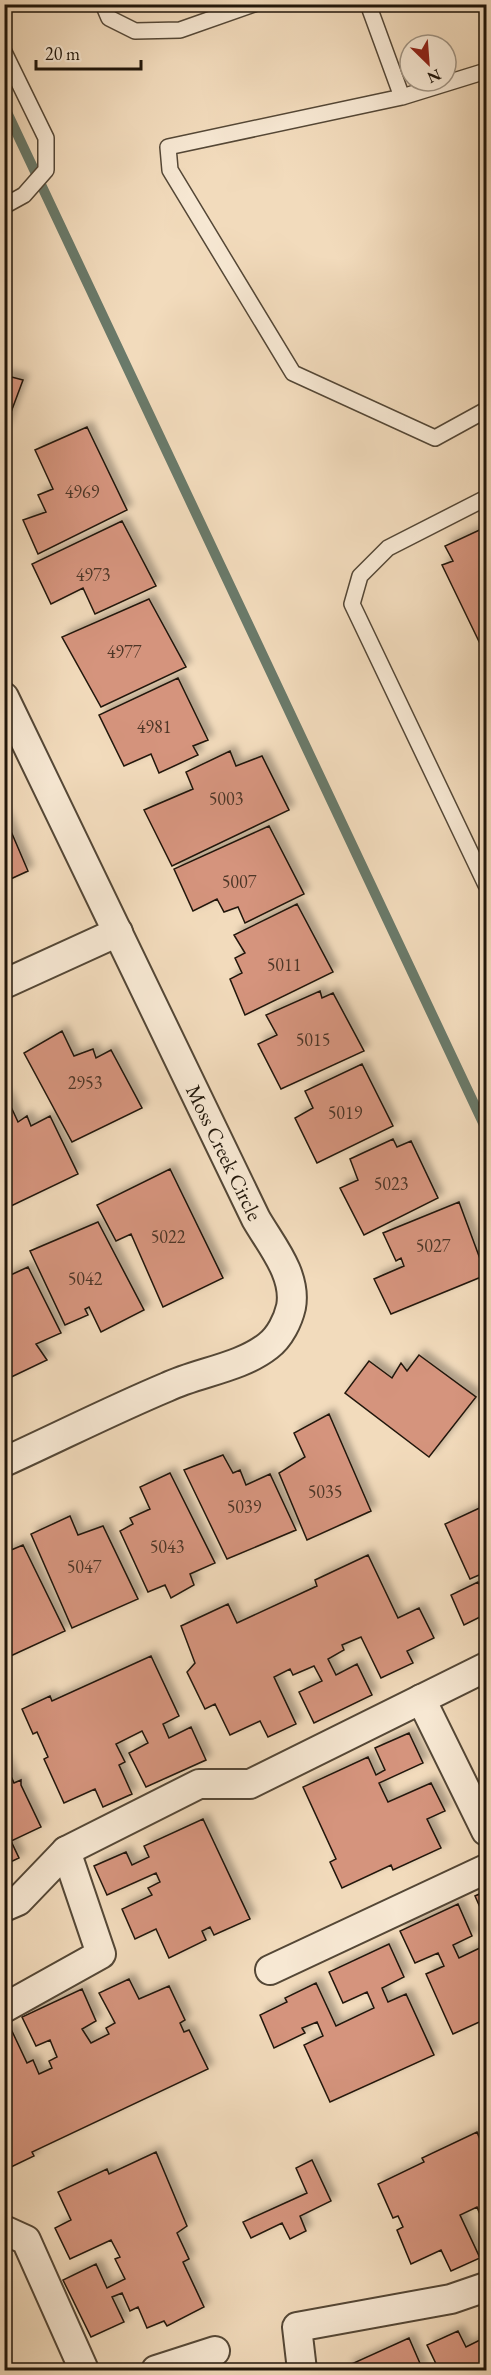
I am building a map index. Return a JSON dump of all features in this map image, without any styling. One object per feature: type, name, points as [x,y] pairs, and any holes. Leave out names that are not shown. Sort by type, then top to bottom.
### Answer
[{"type":"street","name":"Moss Creek Circle","points":[[4,697],[256,1219],[291,1282],[291,1305],[284,1327],[270,1345],[252,1356],[169,1386],[4,1462]]},
{"type":"street","points":[[4,984],[118,932]]},
{"type":"street","points":[[4,1907],[18,1901],[66,1851],[199,1784],[250,1784],[486,1667]]},
{"type":"street","points":[[422,1699],[486,1831]]},
{"type":"street","points":[[4,2008],[101,1954],[66,1851]]},
{"type":"street","points":[[270,1970],[486,1869]]},
{"type":"street","points":[[4,2230],[26,2240],[84,2370]]},
{"type":"street","points":[[302,2370],[297,2327],[451,2299],[486,2287]]},
{"type":"street","points":[[156,2370],[215,2350]]},
{"type":"lane","points":[[103,4],[109,18],[135,31],[180,30],[254,4]]},
{"type":"lane","points":[[368,4],[402,97]]},
{"type":"lane","points":[[4,52],[46,138],[46,170],[24,195],[4,206]]},
{"type":"lane","points":[[486,71],[402,97],[168,147],[170,170],[293,373],[435,438],[486,410]]},
{"type":"lane","points":[[486,498],[388,548],[360,576],[352,604],[486,885]]},
{"type":"building","points":[[4,375],[23,380],[4,431]]},
{"type":"building","points":[[87,427],[127,510],[38,554],[23,520],[46,512],[38,495],[53,489],[35,450]]},
{"type":"building","points":[[122,521],[156,586],[95,614],[83,588],[51,604],[32,564]]},
{"type":"building","points":[[486,527],[486,656],[442,565],[453,561],[445,546]]},
{"type":"building","points":[[149,599],[186,667],[101,707],[62,637]]},
{"type":"building","points":[[178,678],[208,740],[193,746],[198,755],[159,773],[151,754],[124,766],[99,715]]},
{"type":"building","points":[[230,751],[236,766],[262,756],[289,810],[172,866],[144,810],[193,789],[186,772]]},
{"type":"building","points":[[4,815],[28,871],[4,882]]},
{"type":"building","points":[[269,826],[304,894],[245,923],[238,907],[224,912],[217,899],[193,911],[174,869]]},
{"type":"building","points":[[297,904],[333,972],[245,1015],[230,979],[242,973],[235,958],[245,953],[234,935]]},
{"type":"building","points":[[320,991],[322,998],[333,993],[364,1051],[281,1089],[258,1044],[277,1035],[266,1015]]},
{"type":"building","points":[[62,1031],[74,1056],[93,1049],[96,1058],[111,1050],[142,1108],[72,1142],[24,1053]]},
{"type":"building","points":[[362,1064],[393,1126],[317,1163],[295,1118],[313,1108],[305,1091]]},
{"type":"building","points":[[6,1096],[18,1122],[27,1116],[31,1126],[50,1116],[78,1174],[11,1206],[4,1193],[4,1097]]},
{"type":"building","points":[[393,1139],[397,1147],[411,1141],[438,1198],[364,1235],[340,1188],[358,1180],[350,1159]]},
{"type":"building","points":[[170,1169],[223,1278],[163,1307],[131,1234],[116,1241],[97,1205]]},
{"type":"building","points":[[459,1202],[486,1275],[391,1314],[374,1279],[404,1266],[401,1258],[396,1261],[383,1233]]},
{"type":"building","points":[[98,1222],[144,1310],[101,1332],[89,1307],[85,1309],[88,1315],[65,1325],[30,1251]]},
{"type":"building","points":[[28,1267],[61,1333],[36,1344],[47,1360],[5,1380],[4,1278]]},
{"type":"building","points":[[419,1355],[476,1397],[429,1457],[345,1393],[369,1361],[392,1378],[401,1363],[407,1371]]},
{"type":"building","points":[[329,1414],[371,1511],[307,1540],[279,1473],[305,1457],[294,1433]]},
{"type":"building","points":[[223,1455],[233,1473],[240,1470],[246,1485],[270,1474],[296,1530],[227,1559],[184,1470]]},
{"type":"building","points":[[170,1473],[215,1563],[190,1574],[194,1585],[171,1598],[165,1585],[148,1592],[120,1531],[133,1524],[130,1518],[150,1509],[140,1487]]},
{"type":"building","points":[[486,1505],[486,1572],[470,1579],[445,1524]]},
{"type":"building","points":[[70,1516],[78,1535],[103,1526],[138,1599],[72,1628],[31,1534]]},
{"type":"building","points":[[23,1545],[65,1631],[4,1659],[4,1553]]},
{"type":"building","points":[[368,1555],[398,1618],[419,1608],[434,1638],[407,1651],[413,1663],[381,1678],[361,1637],[342,1645],[344,1650],[328,1659],[336,1675],[357,1664],[372,1695],[314,1723],[299,1692],[322,1681],[314,1666],[293,1675],[290,1669],[274,1677],[296,1724],[268,1737],[260,1721],[230,1735],[215,1704],[205,1709],[187,1672],[195,1663],[181,1626],[228,1604],[237,1623],[317,1586],[315,1580]]},
{"type":"building","points":[[478,1582],[483,1592],[486,1590],[486,1614],[464,1625],[451,1595]]},
{"type":"building","points":[[151,1656],[179,1716],[163,1724],[169,1738],[191,1727],[206,1760],[146,1787],[129,1753],[148,1743],[142,1731],[116,1744],[125,1762],[119,1765],[132,1794],[103,1807],[95,1789],[64,1803],[44,1759],[48,1757],[37,1732],[33,1734],[22,1709],[50,1696],[52,1701]]},
{"type":"building","points":[[409,1733],[423,1763],[379,1783],[388,1802],[431,1783],[445,1811],[427,1819],[441,1848],[393,1870],[391,1865],[342,1888],[330,1862],[336,1859],[303,1787],[368,1757],[376,1775],[385,1770],[375,1748]]},
{"type":"building","points":[[4,1760],[14,1783],[21,1780],[21,1785],[41,1827],[11,1841],[19,1858],[4,1865]]},
{"type":"building","points":[[203,1819],[250,1919],[214,1935],[210,1927],[202,1931],[206,1940],[169,1958],[156,1929],[135,1939],[122,1909],[152,1895],[148,1888],[160,1882],[156,1873],[107,1895],[94,1866],[126,1852],[132,1865],[149,1857],[144,1846]]},
{"type":"building","points":[[486,1891],[486,1921],[475,1896]]},
{"type":"building","points":[[458,1904],[472,1936],[453,1945],[459,1958],[486,1945],[486,2019],[453,2034],[426,1974],[444,1966],[438,1953],[415,1963],[400,1931]]},
{"type":"building","points":[[389,1944],[404,1977],[382,1988],[388,2002],[406,1994],[434,2055],[330,2102],[304,2045],[323,2036],[317,2022],[302,2028],[305,2033],[274,2048],[260,2015],[287,2002],[285,1998],[316,1983],[336,2026],[374,2008],[367,1992],[343,2003],[329,1972]]},
{"type":"building","points":[[129,1979],[139,1999],[169,1986],[185,2020],[180,2023],[184,2032],[189,2030],[208,2069],[32,2152],[34,2156],[9,2168],[4,2158],[4,2033],[11,2029],[27,2063],[33,2060],[39,2074],[52,2068],[49,2061],[57,2057],[50,2040],[36,2046],[22,2017],[82,1989],[96,2021],[82,2029],[91,2043],[109,2034],[106,2028],[115,2023],[99,1993]]},
{"type":"building","points":[[477,2132],[486,2154],[486,2229],[477,2207],[460,2215],[480,2258],[451,2271],[441,2250],[411,2264],[397,2230],[403,2227],[398,2216],[393,2218],[378,2184],[424,2162],[422,2158]]},
{"type":"building","points":[[156,2152],[187,2226],[177,2233],[189,2259],[183,2262],[204,2307],[167,2326],[164,2321],[147,2328],[138,2307],[130,2311],[122,2293],[112,2297],[124,2322],[91,2337],[63,2280],[96,2264],[107,2288],[125,2279],[115,2259],[120,2257],[111,2240],[70,2259],[55,2228],[71,2220],[58,2192],[107,2169],[109,2174]]},
{"type":"building","points":[[312,2160],[331,2201],[300,2216],[306,2231],[290,2239],[282,2223],[251,2238],[243,2222],[307,2193],[296,2168]]},
{"type":"building","points":[[458,2331],[466,2347],[486,2337],[486,2370],[439,2370],[427,2345]]},
{"type":"building","points":[[409,2338],[422,2368],[416,2370],[349,2370],[347,2366]]},
{"type":"waterway","points":[[4,106],[486,1129]]}]
